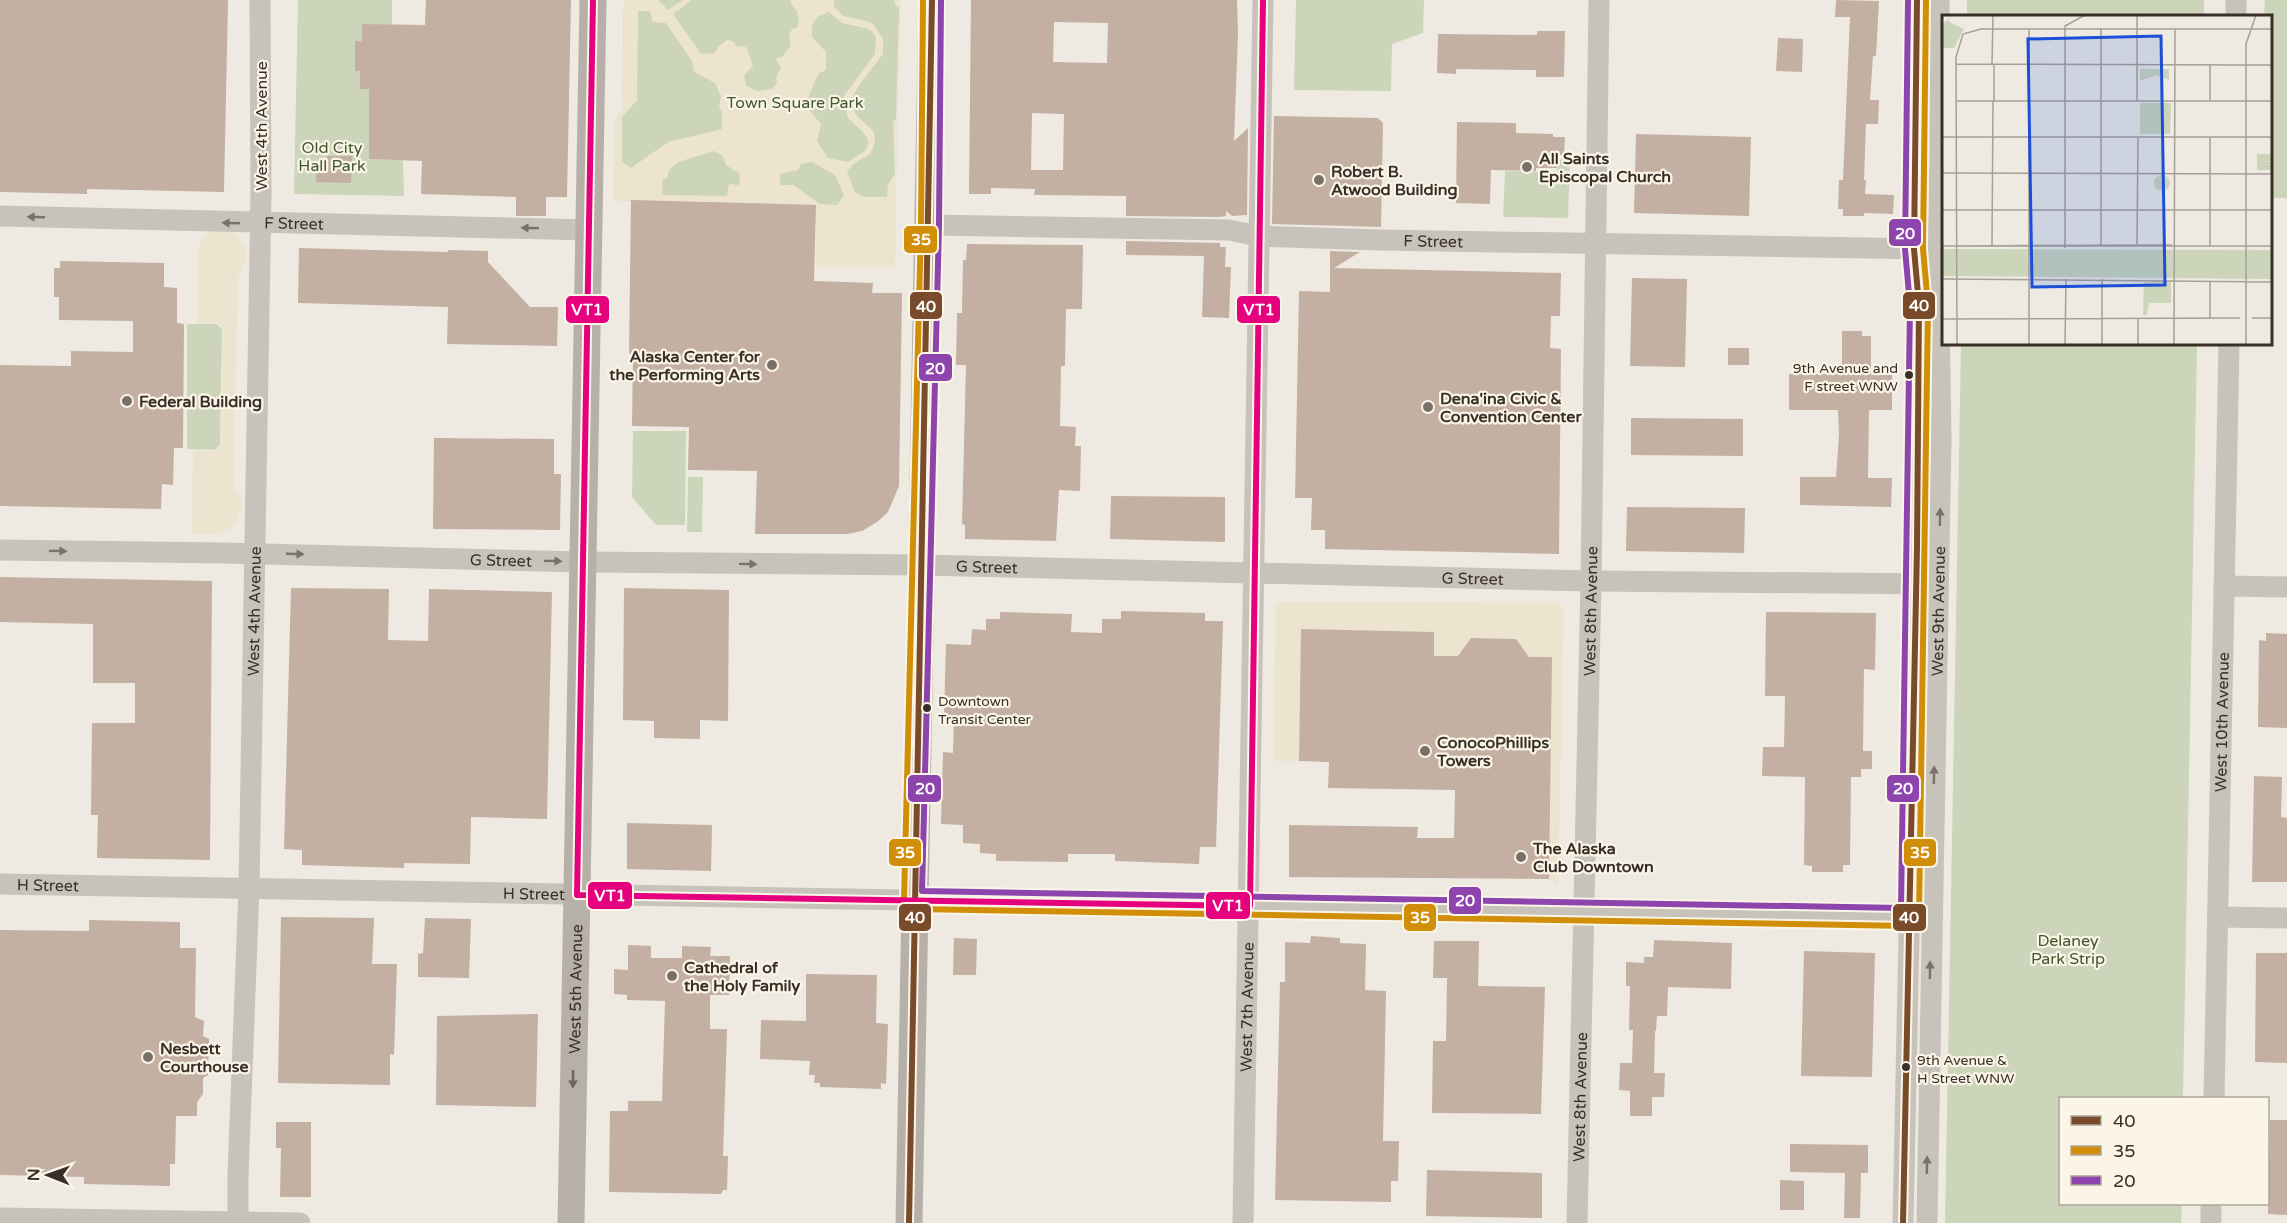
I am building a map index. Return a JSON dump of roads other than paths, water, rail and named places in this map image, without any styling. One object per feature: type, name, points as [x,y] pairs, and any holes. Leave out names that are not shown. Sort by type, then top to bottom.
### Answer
[{"type":"main road","name":"West 5th Avenue","points":[[571,1223],[593,0]]},
{"type":"main road","points":[[909,1223],[913,900],[930,225],[932,0]]},
{"type":"street","name":"West 4th Avenue","points":[[238,1222],[249,888],[260,224],[261,0]]},
{"type":"street","name":"West 7th Avenue","points":[[1243,1223],[1250,906],[1263,0]]},
{"type":"street","name":"West 8th Avenue","points":[[1577,1223],[1591,581],[1599,0]]},
{"type":"street","name":"West 9th Avenue","points":[[1917,0],[1914,249],[1919,305],[1917,584],[1920,918],[1927,1223]]},
{"type":"street","name":"West 9th Avenue","points":[[1903,1223],[1938,584],[1941,439],[1938,249],[1939,0]]},
{"type":"street","name":"F Street","points":[[0,216],[260,224],[589,230]]},
{"type":"street","name":"F Street","points":[[930,225],[1229,230],[1258,236],[1938,249]]},
{"type":"street","name":"West 10th Avenue","points":[[2214,1097],[2229,345]]},
{"type":"street","name":"G Street","points":[[0,550],[583,562],[921,565],[1591,581],[1938,584]]},
{"type":"street","points":[[2224,586],[2287,587]]},
{"type":"street","name":"H Street","points":[[0,884],[1920,918]]},
{"type":"street","points":[[2218,917],[2287,918]]},
{"type":"street","points":[[2211,1205],[2211,1223]]},
{"type":"street","points":[[0,1218],[300,1223]]},
{"type":"place","name":"All Saints Episcopal Church","points":[[1527,167]]},
{"type":"place","name":"Robert B. Atwood Building","points":[[1319,180]]},
{"type":"place","name":"Alaska Center for the Performing Arts","points":[[772,365]]},
{"type":"place","name":"9th Avenue and F street WNW","points":[[1909,375]]},
{"type":"place","name":"Federal Building","points":[[127,401]]},
{"type":"place","name":"Dena'ina Civic & Convention Center","points":[[1428,407]]},
{"type":"place","name":"Downtown Transit Center","points":[[927,708]]},
{"type":"place","name":"ConocoPhillips Towers","points":[[1425,751]]},
{"type":"place","name":"The Alaska Club Downtown","points":[[1521,857]]},
{"type":"place","name":"Cathedral of the Holy Family","points":[[672,976]]},
{"type":"place","name":"Nesbett Courthouse","points":[[148,1057]]},
{"type":"place","name":"9th Avenue & H Street WNW","points":[[1906,1067]]},
{"type":"park label","name":"Town Square Park","points":[[795,102]]},
{"type":"park label","name":"Old City Hall Park","points":[[332,156]]},
{"type":"park label","name":"Delaney Park Strip","points":[[2068,949]]}]
